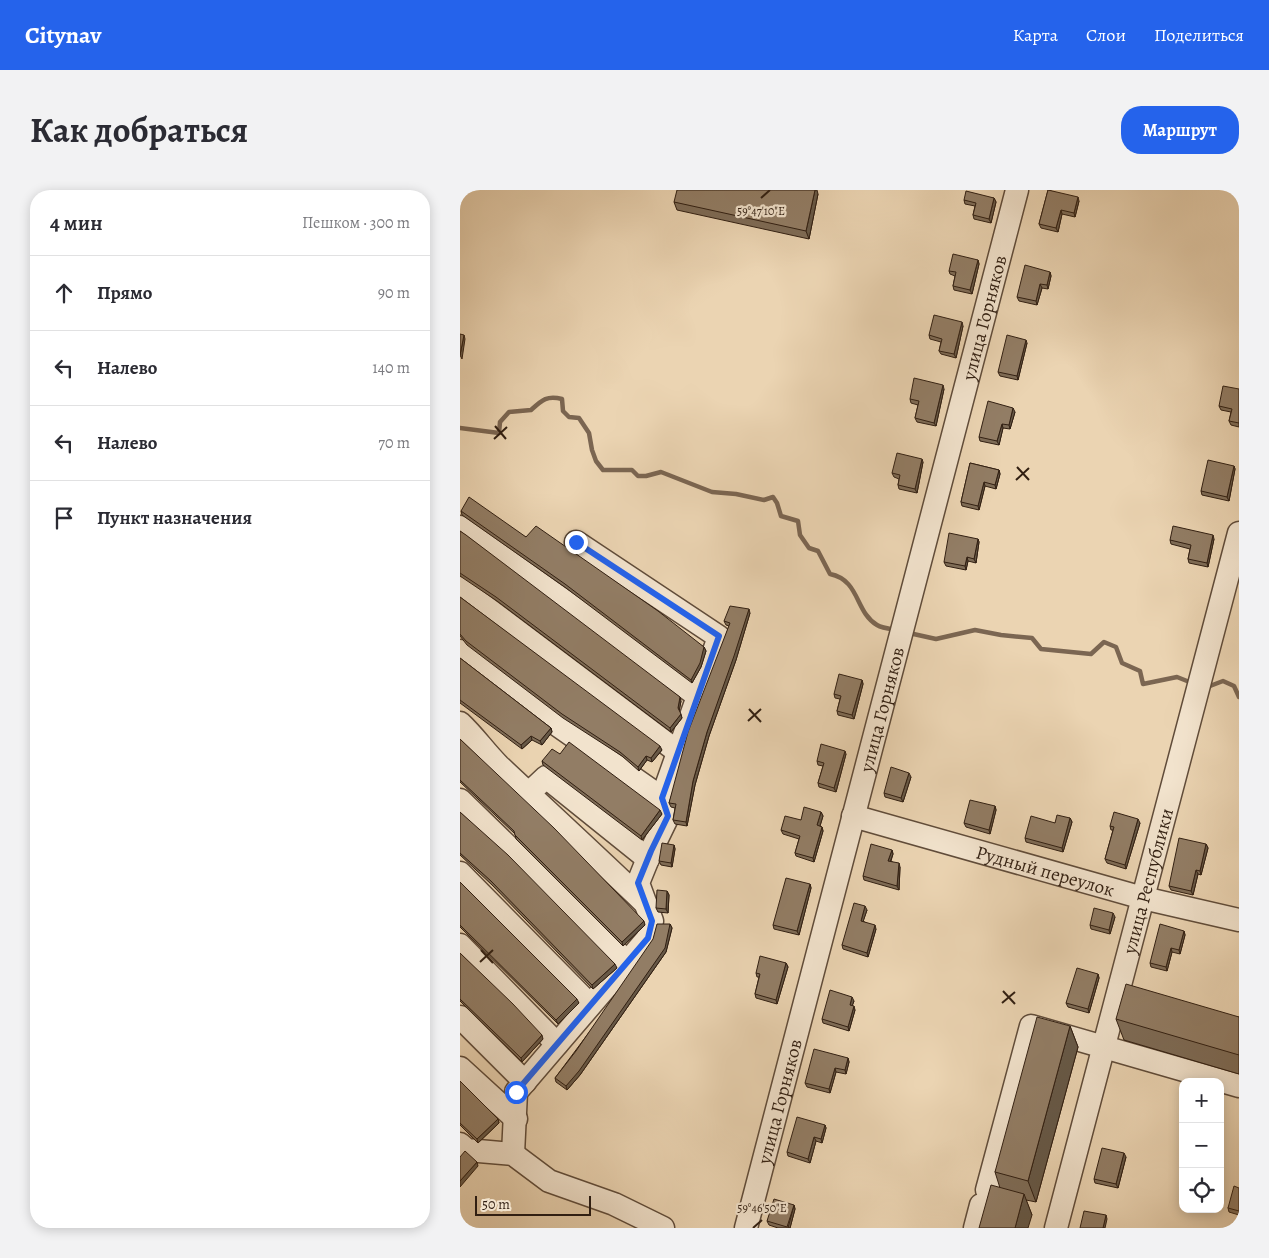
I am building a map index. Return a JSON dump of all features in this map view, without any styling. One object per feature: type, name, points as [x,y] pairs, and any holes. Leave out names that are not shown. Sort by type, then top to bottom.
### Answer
[{"type":"street","name":"улица Горняков","points":[[746,1228],[1017,190]]},
{"type":"street","points":[[460,527],[698,696]]},
{"type":"street","name":"улица Республики","points":[[1056,1228],[1239,533]]},
{"type":"street","points":[[576,542],[719,636],[662,798]]},
{"type":"street","points":[[460,588],[678,752]]},
{"type":"street","points":[[460,650],[543,715],[662,798],[668,816],[638,883],[652,921],[648,938],[516,1092],[513,1154]]},
{"type":"street","points":[[460,723],[497,764],[646,904]]},
{"type":"street","points":[[529,793],[546,777],[648,859]]},
{"type":"street","points":[[460,800],[627,962]]},
{"type":"street","name":"Рудный переулок","points":[[853,816],[1144,898],[1239,920]]},
{"type":"street","points":[[460,873],[590,1005]]},
{"type":"street","points":[[460,945],[557,1044]]},
{"type":"street","points":[[460,1017],[525,1082]]},
{"type":"street","points":[[975,1228],[1031,1026],[1239,1086]]},
{"type":"street","points":[[460,1068],[516,1119]]},
{"type":"street","points":[[461,1146],[467,1150],[513,1154],[548,1181],[614,1204],[663,1228]]},
{"type":"building","points":[[677,190],[815,190],[806,231],[674,202]]},
{"type":"building","points":[[1048,190],[1078,197],[1074,213],[1061,210],[1056,228],[1039,224]]},
{"type":"building","points":[[966,191],[994,198],[989,219],[973,215],[976,203],[964,200]]},
{"type":"building","points":[[953,254],[978,260],[970,290],[953,286],[956,272],[949,271]]},
{"type":"building","points":[[1025,265],[1050,272],[1047,285],[1040,284],[1036,301],[1017,297]]},
{"type":"building","points":[[934,315],[962,322],[954,354],[939,351],[942,339],[929,335]]},
{"type":"building","points":[[460,334],[464,335],[460,355]]},
{"type":"building","points":[[1007,335],[1026,340],[1017,376],[998,372]]},
{"type":"building","points":[[914,378],[943,385],[934,423],[915,418],[919,401],[910,399]]},
{"type":"building","points":[[1223,386],[1239,389],[1239,423],[1229,421],[1232,409],[1219,406]]},
{"type":"building","points":[[988,401],[1013,408],[1009,425],[1002,424],[997,441],[979,437]]},
{"type":"building","points":[[897,453],[922,459],[915,489],[898,485],[900,475],[892,473]]},
{"type":"building","points":[[1208,460],[1234,466],[1227,497],[1201,491]]},
{"type":"building","points":[[970,463],[999,470],[995,485],[984,482],[978,506],[961,502]]},
{"type":"building","points":[[469,497],[526,537],[536,526],[658,611],[704,647],[700,663],[691,680],[565,584],[461,511]]},
{"type":"building","points":[[1173,526],[1213,535],[1207,563],[1188,559],[1191,545],[1170,540]]},
{"type":"building","points":[[460,531],[680,697],[678,708],[681,714],[670,728],[496,597],[460,573]]},
{"type":"building","points":[[949,533],[978,539],[974,559],[967,557],[965,566],[944,562]]},
{"type":"building","points":[[460,597],[660,746],[651,758],[646,756],[638,767],[620,752],[562,714],[466,641],[460,634]]},
{"type":"building","points":[[730,606],[749,609],[707,732],[693,781],[686,822],[673,820],[676,804],[669,803],[688,732],[730,623],[724,621]]},
{"type":"building","points":[[460,658],[551,728],[540,741],[531,736],[521,745],[460,700]]},
{"type":"building","points":[[839,674],[862,680],[852,715],[837,711],[841,696],[834,694]]},
{"type":"building","points":[[460,739],[554,828],[644,921],[622,942],[515,835],[514,831],[460,780]]},
{"type":"building","points":[[569,742],[660,810],[641,836],[542,761],[552,749],[560,754]]},
{"type":"building","points":[[821,744],[845,751],[834,788],[818,783],[824,763],[817,761]]},
{"type":"building","points":[[891,767],[909,773],[901,798],[884,793]]},
{"type":"building","points":[[970,800],[995,806],[989,830],[964,823]]},
{"type":"building","points":[[804,807],[821,812],[817,825],[822,827],[813,858],[795,853],[800,836],[781,830],[785,816],[801,820]]},
{"type":"building","points":[[460,812],[508,855],[615,964],[592,985],[491,881],[460,853]]},
{"type":"building","points":[[1114,812],[1138,819],[1125,865],[1105,859],[1114,827],[1110,826]]},
{"type":"building","points":[[1057,815],[1070,818],[1062,848],[1025,838],[1031,816],[1055,823]]},
{"type":"building","points":[[1179,838],[1206,844],[1200,871],[1196,870],[1191,891],[1169,886]]},
{"type":"building","points":[[662,843],[674,845],[671,863],[659,861]]},
{"type":"building","points":[[871,844],[892,850],[888,861],[899,863],[897,886],[863,876]]},
{"type":"building","points":[[786,878],[810,884],[797,931],[773,925]]},
{"type":"building","points":[[460,882],[577,999],[556,1020],[460,925]]},
{"type":"building","points":[[657,890],[667,891],[666,909],[656,908]]},
{"type":"building","points":[[854,903],[865,906],[861,921],[875,925],[867,953],[842,945]]},
{"type":"building","points":[[1094,908],[1113,913],[1109,930],[1090,925]]},
{"type":"building","points":[[657,924],[670,924],[665,948],[579,1071],[566,1086],[555,1078],[576,1051],[653,939]]},
{"type":"building","points":[[1160,924],[1184,931],[1179,950],[1171,948],[1166,967],[1150,963]]},
{"type":"building","points":[[460,953],[542,1035],[521,1058],[460,999]]},
{"type":"building","points":[[760,956],[786,963],[776,1000],[755,994],[760,974],[756,973]]},
{"type":"building","points":[[1077,968],[1098,974],[1088,1009],[1066,1003]]},
{"type":"building","points":[[1126,984],[1239,1017],[1239,1055],[1116,1019]]},
{"type":"building","points":[[830,990],[852,997],[850,1005],[854,1006],[848,1027],[822,1019]]},
{"type":"building","points":[[1037,1017],[1070,1026],[1028,1181],[995,1172]]},
{"type":"building","points":[[814,1049],[848,1058],[845,1070],[835,1068],[829,1089],[805,1083]]},
{"type":"building","points":[[460,1081],[498,1119],[477,1139],[460,1123]]},
{"type":"building","points":[[797,1117],[825,1125],[821,1139],[814,1137],[808,1159],[787,1152]]},
{"type":"building","points":[[1102,1148],[1124,1153],[1116,1184],[1094,1179]]},
{"type":"building","points":[[465,1151],[477,1162],[460,1181],[460,1157]]},
{"type":"building","points":[[991,1185],[1024,1194],[1015,1228],[979,1228]]},
{"type":"building","points":[[1234,1186],[1239,1188],[1239,1211],[1228,1208]]},
{"type":"building","points":[[774,1199],[794,1205],[787,1227],[767,1221]]},
{"type":"building","points":[[1084,1211],[1106,1215],[1103,1228],[1080,1228]]},
{"type":"waterway","points":[[460,428],[499,433],[500,422],[509,412],[531,410],[548,398],[562,399],[563,411],[569,417],[579,418],[589,433],[596,461],[603,470],[632,470],[638,476],[661,472],[712,492],[736,494],[764,500],[773,497],[781,516],[798,521],[800,535],[809,548],[818,551],[830,574],[840,577],[847,583],[870,619],[879,626],[896,630]]},
{"type":"waterway","points":[[909,633],[936,639],[975,630],[1032,638],[1041,649],[1091,654],[1104,642],[1116,647],[1122,663],[1140,671],[1143,684],[1177,677],[1192,683]]},
{"type":"waterway","points":[[1205,685],[1210,686],[1223,681],[1234,686],[1239,697]]},
{"type":"route","points":[[516,1092],[648,938],[652,921],[638,883],[668,816],[662,798],[719,636],[576,542]]}]
